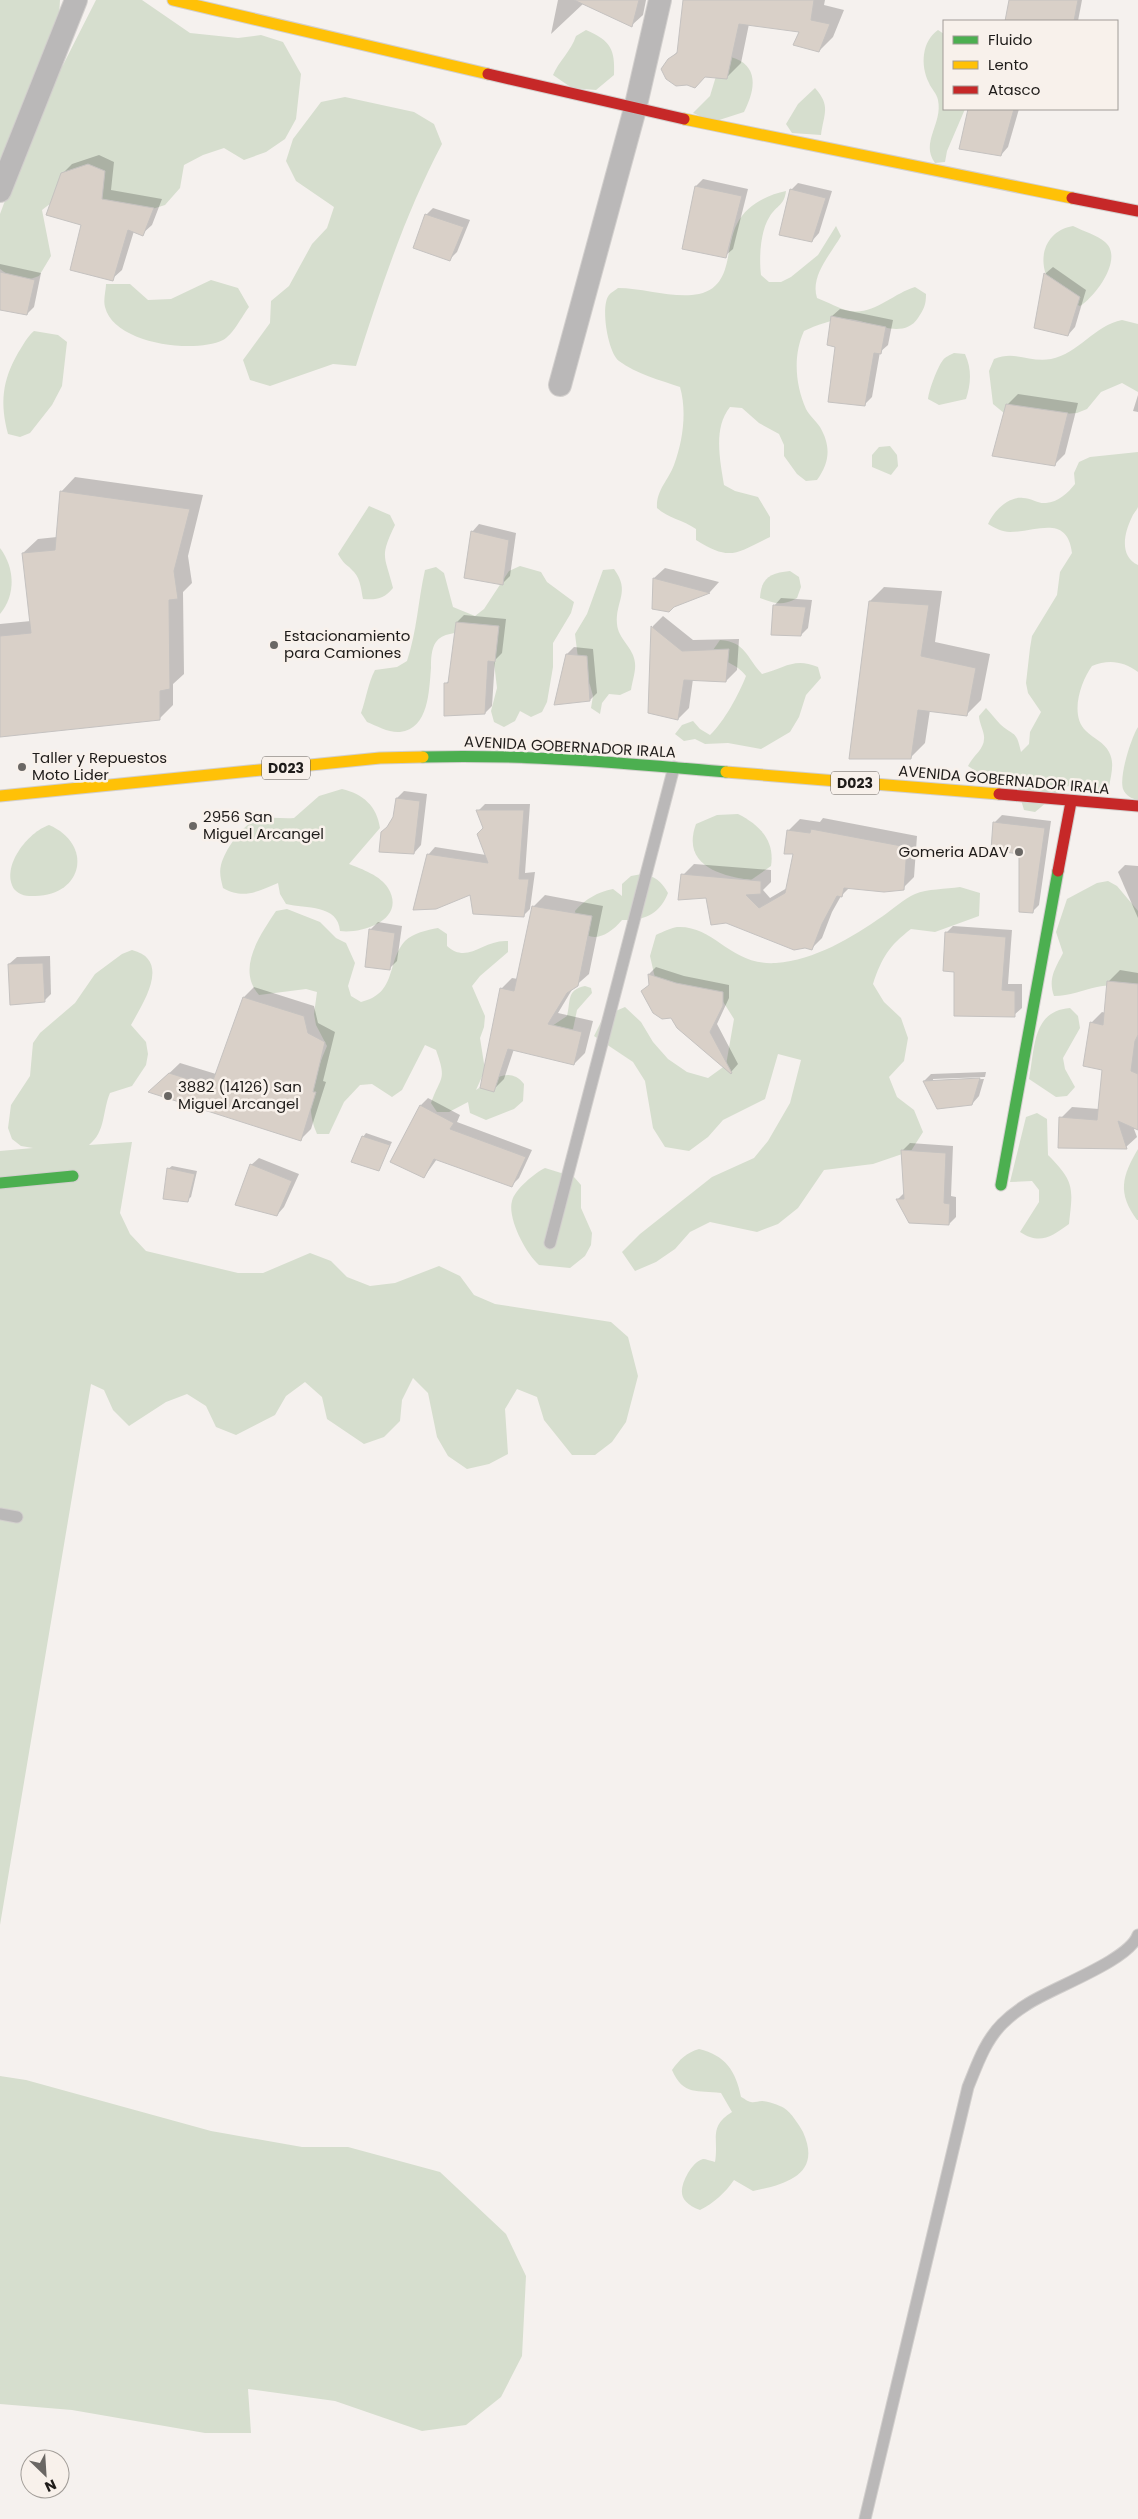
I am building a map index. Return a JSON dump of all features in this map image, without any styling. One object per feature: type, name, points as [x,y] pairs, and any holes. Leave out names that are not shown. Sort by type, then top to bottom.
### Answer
[{"type":"street","points":[[0,191],[76,0]]},
{"type":"street","points":[[173,0],[636,109],[1138,211]]},
{"type":"street","points":[[560,385],[636,109],[660,0]]},
{"type":"street","name":"AVENIDA GOBERNADOR IRALA","points":[[0,796],[380,758],[488,756],[572,759],[1071,802],[1138,806]]},
{"type":"street","points":[[1001,1185],[1071,802]]},
{"type":"street","points":[[0,1183],[73,1176]]},
{"type":"lane","points":[[550,1243],[674,767]]},
{"type":"lane","points":[[0,1514],[17,1517]]},
{"type":"lane","points":[[865,2519],[968,2087],[982,2052],[1002,2024],[1026,2005],[1111,1961],[1136,1940],[1138,1935]]},
{"type":"green space","points":[[0,0],[60,0],[59,15],[0,165]]},
{"type":"green space","points":[[96,0],[142,0],[190,33],[238,38],[261,35],[283,42],[301,74],[296,119],[285,139],[266,152],[244,160],[224,148],[203,155],[184,165],[180,188],[165,205],[143,212],[59,197],[42,210],[51,256],[39,276],[19,283],[0,269],[0,214],[49,83],[63,65]]},
{"type":"green space","points":[[586,30],[606,42],[614,59],[614,75],[596,90],[572,88],[553,75],[576,36]]},
{"type":"green space","points":[[938,30],[943,33],[943,110],[965,110],[947,151],[945,162],[935,163],[930,148],[938,117],[938,100],[924,69],[924,54],[933,35]]},
{"type":"green space","points":[[731,57],[747,66],[751,72],[753,87],[744,112],[713,122],[693,113],[710,96],[720,63]]},
{"type":"green space","points":[[815,88],[825,105],[821,135],[792,133],[786,124],[798,104]]},
{"type":"green space","points":[[345,97],[414,112],[434,124],[442,144],[405,225],[356,366],[333,364],[270,386],[250,380],[243,360],[270,323],[271,301],[289,286],[312,244],[327,228],[334,207],[296,181],[286,161],[293,139],[321,102]]},
{"type":"green space","points":[[786,191],[782,203],[767,222],[762,237],[760,253],[761,275],[769,282],[781,282],[791,277],[818,255],[836,226],[841,236],[822,266],[816,282],[817,298],[846,310],[859,311],[876,307],[915,287],[926,294],[926,301],[918,318],[912,325],[904,328],[886,328],[857,320],[844,319],[826,322],[804,331],[800,340],[797,360],[799,390],[806,409],[824,434],[828,454],[817,480],[806,481],[797,474],[784,456],[784,445],[779,434],[759,423],[742,408],[730,407],[721,425],[719,444],[724,485],[735,491],[758,497],[770,517],[770,537],[741,551],[726,553],[708,547],[696,540],[696,529],[657,508],[658,496],[672,471],[682,436],[684,416],[680,387],[640,373],[619,361],[612,349],[606,329],[606,301],[610,294],[618,288],[679,295],[699,294],[710,290],[723,275],[733,234],[741,217],[751,206],[772,195]]},
{"type":"green space","points":[[1073,226],[1105,242],[1110,249],[1111,257],[1110,267],[1100,286],[1080,306],[1062,297],[1050,287],[1043,258],[1052,237],[1065,228]]},
{"type":"green space","points":[[211,280],[238,288],[249,307],[227,338],[210,344],[194,346],[156,343],[123,330],[111,320],[105,307],[106,284],[130,284],[148,300],[171,299]]},
{"type":"green space","points":[[1122,320],[1138,324],[1138,392],[1122,383],[1101,392],[1087,409],[1077,413],[1010,418],[993,404],[989,371],[994,359],[1016,356],[1043,360],[1061,356],[1070,352],[1103,328]]},
{"type":"green space","points":[[34,331],[58,335],[67,342],[62,386],[52,405],[30,433],[20,437],[8,434],[3,402],[4,392],[13,363],[25,341]]},
{"type":"green space","points":[[954,353],[965,354],[969,365],[970,382],[968,393],[966,399],[939,405],[928,399],[930,390],[943,360]]},
{"type":"green space","points":[[890,446],[897,455],[898,466],[891,475],[872,467],[872,455],[879,447]]},
{"type":"green space","points":[[1138,452],[1138,507],[1129,523],[1125,544],[1128,556],[1138,565],[1138,672],[1127,665],[1116,662],[1104,662],[1092,666],[1084,680],[1078,698],[1078,716],[1081,724],[1086,731],[1104,746],[1111,756],[1112,769],[1109,787],[1098,792],[1088,793],[1068,786],[1059,791],[1035,812],[1024,810],[1018,790],[1022,779],[977,772],[968,766],[984,743],[984,734],[979,716],[986,708],[1000,724],[1016,736],[1021,752],[1029,744],[1030,732],[1041,712],[1028,693],[1026,683],[1032,636],[1057,595],[1060,572],[1072,553],[1069,541],[1064,533],[1057,529],[1040,528],[1007,532],[988,524],[997,510],[1007,502],[1017,498],[1026,498],[1040,503],[1055,501],[1075,484],[1074,473],[1079,462],[1090,457]]},
{"type":"green space","points":[[369,506],[390,515],[395,525],[385,551],[393,588],[383,597],[363,599],[358,578],[338,554]]},
{"type":"green space","points":[[0,548],[9,564],[12,581],[9,598],[0,614]]},
{"type":"green space","points":[[520,566],[541,572],[547,582],[574,602],[571,613],[553,643],[553,667],[547,702],[542,712],[531,717],[520,711],[515,721],[504,727],[494,722],[491,711],[497,688],[493,654],[467,631],[446,635],[434,645],[426,707],[417,724],[410,729],[396,732],[367,722],[361,713],[375,670],[397,667],[407,661],[425,570],[436,567],[444,573],[453,607],[475,616],[484,609],[509,571]]},
{"type":"green space","points":[[614,569],[619,577],[622,590],[617,616],[618,629],[632,653],[635,669],[631,690],[620,695],[609,694],[602,703],[600,714],[591,708],[593,696],[590,685],[579,666],[575,634],[587,614],[603,570]]},
{"type":"green space","points":[[790,571],[799,577],[801,587],[797,598],[779,603],[760,598],[762,586],[768,578],[777,573]]},
{"type":"green space","points":[[720,640],[729,641],[745,651],[762,674],[796,663],[810,664],[818,667],[821,678],[806,695],[799,717],[790,732],[761,749],[728,743],[705,744],[695,739],[684,741],[675,734],[682,725],[693,721],[700,729],[710,735],[726,715],[739,691],[746,676],[713,650]]},
{"type":"green space","points":[[1138,727],[1138,800],[1126,794],[1122,783],[1126,757]]},
{"type":"green space","points":[[342,789],[356,794],[368,802],[376,813],[378,820],[380,828],[349,864],[376,876],[388,888],[392,899],[392,908],[380,922],[360,930],[340,931],[334,916],[327,912],[320,909],[286,904],[280,894],[278,883],[244,894],[231,892],[223,888],[220,871],[223,859],[234,839],[245,827],[261,819],[294,818],[319,796]]},
{"type":"green space","points":[[738,814],[759,829],[768,841],[771,849],[771,866],[751,880],[727,875],[706,866],[699,859],[694,849],[693,838],[696,824],[717,815]]},
{"type":"green space","points":[[49,825],[63,833],[72,844],[77,856],[77,867],[73,878],[64,887],[51,893],[26,896],[14,889],[11,880],[13,861],[18,851],[33,835]]},
{"type":"green space","points":[[642,874],[657,880],[668,893],[656,911],[637,919],[622,920],[615,928],[600,936],[593,937],[581,930],[575,911],[583,903],[607,890],[613,889],[622,896],[622,884],[631,876]]},
{"type":"green space","points":[[1108,881],[1117,886],[1138,911],[1138,988],[1107,986],[1054,996],[1052,979],[1063,953],[1056,932],[1067,899],[1097,883]]},
{"type":"green space","points":[[960,887],[980,893],[979,916],[935,932],[911,929],[887,953],[873,984],[884,1002],[901,1018],[908,1038],[904,1061],[889,1077],[897,1097],[914,1110],[923,1132],[911,1151],[873,1164],[824,1170],[798,1208],[778,1224],[757,1232],[710,1222],[690,1232],[675,1249],[656,1262],[635,1271],[622,1252],[640,1234],[712,1177],[754,1158],[768,1141],[790,1103],[801,1060],[778,1054],[765,1099],[723,1120],[708,1137],[689,1151],[665,1147],[653,1128],[645,1081],[633,1062],[594,1036],[604,1016],[625,1007],[641,1022],[653,1042],[668,1059],[687,1072],[708,1078],[726,1065],[734,1019],[722,1000],[655,978],[650,956],[656,935],[677,927],[690,928],[702,932],[746,958],[760,962],[776,963],[790,961],[819,953],[832,947],[871,924],[915,894]]},
{"type":"green space","points":[[287,909],[320,922],[336,938],[346,943],[355,963],[348,986],[351,996],[361,1002],[373,998],[381,992],[390,976],[399,949],[408,938],[416,934],[438,928],[447,934],[447,946],[462,953],[499,941],[508,941],[508,952],[480,976],[472,986],[485,1016],[480,1038],[485,1070],[476,1090],[500,1076],[512,1076],[518,1078],[524,1084],[523,1101],[514,1109],[486,1120],[470,1113],[468,1102],[449,1112],[437,1112],[431,1103],[441,1078],[441,1067],[436,1050],[425,1045],[402,1090],[392,1097],[372,1084],[360,1085],[344,1102],[329,1134],[317,1134],[311,1112],[312,1089],[318,1067],[327,1046],[316,1025],[314,1014],[317,992],[306,989],[259,995],[252,985],[250,974],[253,952],[263,931],[276,911]]},
{"type":"green space","points":[[132,950],[144,955],[150,963],[152,972],[147,994],[131,1025],[146,1042],[148,1054],[146,1065],[132,1086],[110,1093],[101,1127],[89,1145],[132,1142],[120,1213],[130,1234],[146,1251],[238,1273],[263,1273],[310,1253],[331,1261],[347,1277],[370,1286],[395,1283],[439,1266],[460,1276],[474,1295],[495,1304],[611,1322],[628,1337],[638,1376],[626,1422],[612,1442],[595,1455],[572,1455],[544,1420],[537,1397],[517,1389],[505,1409],[508,1454],[489,1464],[467,1469],[448,1456],[437,1437],[428,1393],[413,1378],[402,1400],[400,1421],[384,1437],[364,1444],[327,1419],[322,1397],[305,1382],[286,1396],[275,1415],[236,1435],[216,1427],[206,1406],[187,1394],[166,1402],[129,1426],[113,1410],[104,1390],[91,1384],[0,1925],[0,1151],[33,1148],[21,1146],[12,1139],[8,1128],[11,1105],[30,1076],[33,1043],[40,1033],[75,1003],[95,974],[122,954]]},
{"type":"green space","points":[[585,986],[591,988],[592,993],[577,1010],[572,1034],[549,1028],[567,1016],[572,993]]},
{"type":"green space","points":[[1070,1008],[1078,1016],[1080,1028],[1063,1058],[1065,1069],[1075,1087],[1067,1096],[1056,1097],[1029,1079],[1035,1044],[1042,1024],[1048,1016]]},
{"type":"green space","points":[[1037,1113],[1047,1119],[1048,1155],[1068,1179],[1071,1193],[1069,1224],[1057,1233],[1040,1239],[1020,1232],[1039,1202],[1039,1190],[1032,1181],[1010,1182],[1026,1117]]},
{"type":"green space","points":[[1138,1149],[1137,1220],[1126,1201],[1124,1184],[1128,1168]]},
{"type":"green space","points":[[545,1168],[574,1177],[581,1185],[581,1208],[592,1233],[591,1245],[585,1256],[570,1268],[539,1265],[523,1244],[512,1217],[512,1201],[517,1191],[531,1177]]},
{"type":"green space","points":[[699,2049],[716,2055],[728,2066],[736,2079],[741,2097],[750,2102],[762,2101],[773,2103],[789,2112],[803,2132],[808,2146],[808,2158],[798,2175],[778,2185],[753,2191],[734,2180],[719,2197],[700,2210],[684,2200],[682,2195],[683,2185],[688,2173],[698,2161],[703,2159],[715,2162],[717,2128],[732,2112],[721,2093],[686,2088],[676,2078],[672,2070],[675,2066],[687,2055]]},
{"type":"green space","points":[[0,2076],[26,2080],[211,2131],[302,2147],[348,2147],[440,2172],[506,2234],[526,2276],[522,2356],[501,2397],[466,2425],[422,2431],[335,2401],[248,2389],[251,2433],[205,2433],[72,2410],[0,2404]]},
{"type":"building","points":[[574,0],[639,0],[632,27]]},
{"type":"building","points":[[683,0],[814,0],[811,20],[830,24],[819,52],[793,45],[799,32],[739,24],[727,79],[705,77],[695,88],[687,85],[676,86],[666,79],[661,69],[668,59],[677,53]]},
{"type":"building","points":[[1009,0],[1078,0],[1074,20],[1005,20]]},
{"type":"building","points":[[968,110],[1014,110],[1001,156],[959,149]]},
{"type":"building","points":[[88,164],[105,171],[102,199],[154,208],[143,236],[128,230],[113,281],[70,270],[81,225],[46,215],[61,173]]},
{"type":"building","points":[[695,186],[742,196],[726,258],[682,249]]},
{"type":"building","points":[[790,189],[826,198],[812,242],[779,235]]},
{"type":"building","points":[[425,214],[464,227],[450,261],[413,248]]},
{"type":"building","points":[[0,272],[35,280],[27,315],[0,310]]},
{"type":"building","points":[[1044,273],[1080,297],[1068,336],[1034,328]]},
{"type":"building","points":[[831,316],[886,327],[881,354],[874,353],[865,406],[828,402],[835,347],[827,345]]},
{"type":"building","points":[[1006,404],[1068,413],[1055,466],[992,456]]},
{"type":"building","points":[[60,491],[190,509],[174,571],[178,599],[169,600],[170,689],[160,691],[160,720],[0,737],[0,636],[31,633],[22,553],[55,550]]},
{"type":"building","points":[[471,531],[509,540],[503,585],[464,578]]},
{"type":"building","points":[[653,578],[710,593],[674,607],[669,612],[652,609]]},
{"type":"building","points":[[869,601],[929,605],[921,656],[976,668],[967,716],[918,710],[911,759],[849,759]]},
{"type":"building","points":[[773,605],[806,607],[801,636],[771,635]]},
{"type":"building","points":[[456,622],[499,626],[495,662],[488,661],[485,714],[444,716],[444,683],[448,683]]},
{"type":"building","points":[[651,626],[682,651],[729,649],[726,682],[684,680],[678,720],[648,713]]},
{"type":"building","points":[[566,654],[587,656],[590,701],[554,705]]},
{"type":"building","points":[[396,798],[420,801],[414,854],[379,852],[381,832],[387,827],[393,817]]},
{"type":"building","points":[[476,810],[524,810],[519,879],[529,879],[524,917],[473,914],[470,895],[436,909],[413,910],[427,854],[488,863],[477,834],[483,828]]},
{"type":"building","points":[[993,822],[1045,828],[1033,913],[1019,912],[1019,854],[991,850]]},
{"type":"building","points":[[811,829],[907,847],[904,890],[884,892],[844,888],[842,897],[837,896],[822,924],[812,950],[805,948],[794,950],[726,923],[711,925],[706,898],[678,900],[681,874],[761,881],[761,894],[746,895],[759,908],[785,893],[793,854],[784,854],[787,830],[810,833]]},
{"type":"building","points":[[532,906],[592,916],[578,986],[567,993],[548,1024],[582,1032],[574,1065],[508,1049],[494,1092],[480,1088],[500,988],[514,991]]},
{"type":"building","points":[[369,929],[395,933],[390,970],[365,967]]},
{"type":"building","points":[[945,932],[1006,937],[1002,990],[1015,991],[1015,1017],[954,1016],[954,972],[943,971]]},
{"type":"building","points":[[43,963],[45,1002],[10,1005],[8,964]]},
{"type":"building","points":[[648,974],[676,983],[723,992],[723,1006],[710,1032],[731,1074],[677,1028],[671,1018],[662,1019],[653,1013],[641,991],[649,985]]},
{"type":"building","points":[[1107,981],[1138,984],[1138,1035],[1135,1041],[1131,1071],[1138,1074],[1138,1130],[1118,1121],[1127,1149],[1058,1148],[1059,1117],[1097,1120],[1102,1070],[1083,1066],[1090,1022],[1103,1025]]},
{"type":"building","points":[[243,997],[304,1016],[308,1033],[325,1042],[313,1092],[316,1092],[301,1141],[148,1092],[169,1073],[211,1086]]},
{"type":"building","points":[[980,1078],[972,1105],[937,1109],[923,1081]]},
{"type":"building","points":[[420,1105],[454,1123],[450,1129],[526,1157],[512,1187],[434,1159],[424,1178],[390,1162]]},
{"type":"building","points":[[362,1136],[390,1145],[379,1171],[351,1162]]},
{"type":"building","points":[[901,1150],[946,1153],[944,1203],[950,1204],[949,1225],[909,1223],[896,1199],[904,1199]]},
{"type":"building","points":[[250,1164],[292,1181],[277,1216],[235,1205]]},
{"type":"building","points":[[167,1168],[195,1174],[188,1202],[163,1199]]},
{"type":"traffic: fast","points":[[423,757],[537,758],[726,772]]},
{"type":"traffic: fast","points":[[1001,1185],[1058,871]]},
{"type":"traffic: fast","points":[[0,1183],[73,1176]]},
{"type":"traffic: slow","points":[[173,0],[488,74]]},
{"type":"traffic: slow","points":[[684,119],[1072,198]]},
{"type":"traffic: slow","points":[[0,796],[380,758],[423,757]]},
{"type":"traffic: slow","points":[[726,772],[999,794]]},
{"type":"traffic: jam","points":[[488,74],[684,119]]},
{"type":"traffic: jam","points":[[1072,198],[1138,211]]},
{"type":"traffic: jam","points":[[999,794],[1138,806]]},
{"type":"traffic: jam","points":[[1058,871],[1071,802]]},
{"type":"place","name":"Estacionamiento para Camiones","points":[[274,645]]},
{"type":"place","name":"Taller y Repuestos Moto Lider","points":[[22,767]]},
{"type":"place","name":"2956 San Miguel Arcangel","points":[[193,826]]},
{"type":"place","name":"Gomeria ADAV","points":[[1019,852]]},
{"type":"place","name":"3882 (14126) San Miguel Arcangel","points":[[168,1096]]}]
